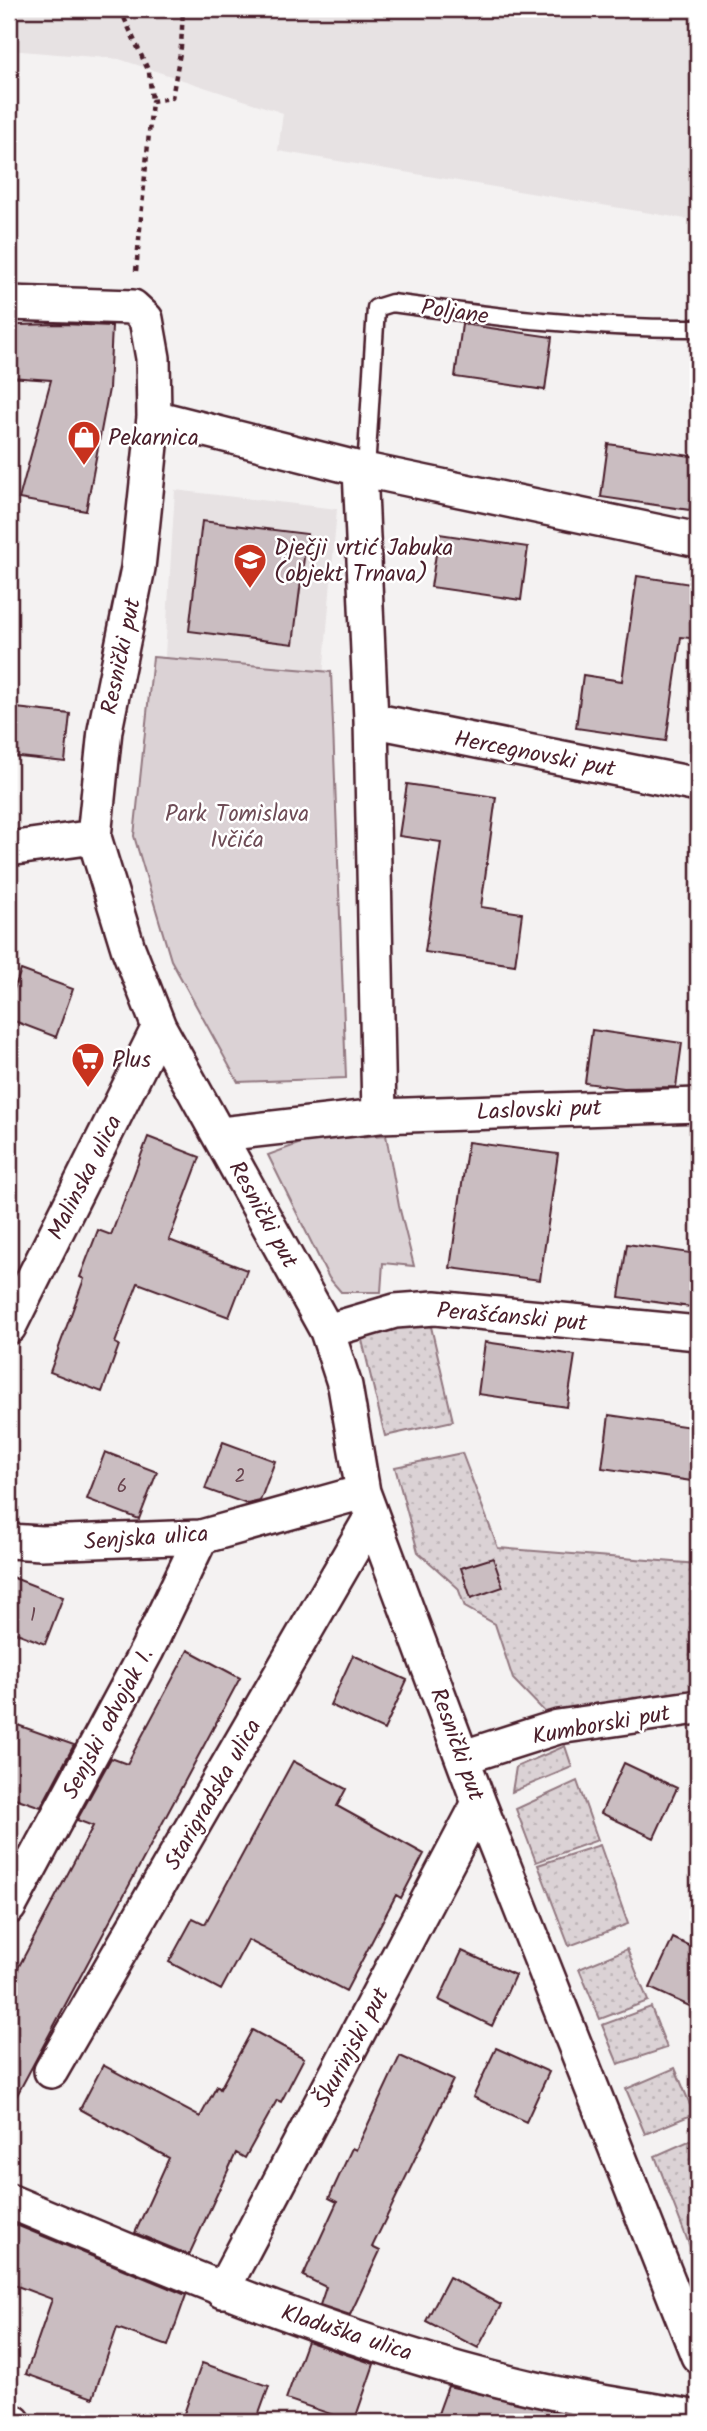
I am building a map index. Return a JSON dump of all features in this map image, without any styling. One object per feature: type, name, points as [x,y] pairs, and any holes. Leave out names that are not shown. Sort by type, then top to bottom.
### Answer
[{"type":"street","points":[[9,303],[140,313]]},
{"type":"street","name":"Resnički put","points":[[140,313],[153,358],[154,418],[138,568],[105,730],[94,836],[128,948],[159,1027],[221,1134],[327,1331],[345,1386],[367,1504],[479,1803],[698,2356]]},
{"type":"street","points":[[154,418],[360,469],[698,540]]},
{"type":"street","points":[[360,469],[371,720],[379,1116]]},
{"type":"street","name":"Hercegnovski put","points":[[371,720],[698,785]]},
{"type":"street","points":[[9,849],[94,836]]},
{"type":"street","name":"Malinska ulica","points":[[9,1327],[159,1027]]},
{"type":"street","name":"Laslovski put","points":[[379,1116],[698,1105]]},
{"type":"street","name":"Resnički put","points":[[221,1134],[379,1116]]},
{"type":"street","name":"Perašćanski put","points":[[327,1331],[394,1311],[435,1308],[698,1333]]},
{"type":"street","name":"Senjska ulica","points":[[9,1541],[41,1543],[201,1537],[367,1504]]},
{"type":"street","name":"Starigradska ulica","points":[[51,2071],[367,1504]]},
{"type":"street","name":"Senjski odvojak I.","points":[[9,1907],[147,1650],[201,1537]]},
{"type":"street","name":"Kumborski put","points":[[464,1757],[558,1727],[698,1707]]},
{"type":"street","name":"Škurinjski put","points":[[222,2291],[479,1803]]},
{"type":"street","name":"Kladuška ulica","points":[[9,2201],[222,2291],[429,2360],[532,2388],[698,2418]]},
{"type":"street","points":[[9,2420],[15,2422]]},
{"type":"lane","name":"Poljane","points":[[360,469],[367,454],[376,308],[392,303],[514,319],[639,329],[698,328]]},
{"type":"path","points":[[120,9],[149,72],[152,101],[140,313]]},
{"type":"path","points":[[152,101],[172,99],[181,47],[183,9]]},
{"type":"shaded area","points":[[9,9],[698,9],[698,221],[278,151],[283,113],[119,59],[9,50]]},
{"type":"shaded area","name":"Dječji vrtić Jabuka (objekt Trnava)","points":[[175,490],[337,509],[322,689],[164,671]]},
{"type":"green space","name":"Park Tomislava Ivčića","points":[[153,657],[331,672],[346,1078],[238,1082],[171,960],[134,836]]},
{"type":"green space","points":[[386,1135],[399,1206],[414,1266],[383,1263],[381,1292],[341,1292],[329,1278],[268,1155],[309,1140]]},
{"type":"green space","points":[[429,1318],[453,1421],[385,1436],[362,1340],[396,1321]]},
{"type":"green space","points":[[462,1453],[498,1548],[698,1564],[698,1691],[545,1712],[513,1679],[495,1624],[465,1607],[458,1588],[418,1552],[395,1467]]},
{"type":"green space","points":[[565,1746],[572,1767],[512,1792],[516,1767]]},
{"type":"green space","points":[[577,1781],[598,1840],[536,1862],[516,1809]]},
{"type":"green space","points":[[600,1845],[628,1924],[569,1946],[538,1865]]},
{"type":"green space","points":[[627,1949],[648,2001],[600,2019],[579,1969]]},
{"type":"green space","points":[[651,2007],[667,2048],[618,2064],[602,2025]]},
{"type":"green space","points":[[675,2068],[694,2114],[645,2134],[626,2089]]},
{"type":"green space","points":[[698,2137],[698,2250],[692,2252],[655,2156]]},
{"type":"building","points":[[462,324],[552,337],[545,390],[455,377]]},
{"type":"building","points":[[18,325],[112,326],[109,389],[86,511],[19,499],[51,380],[9,377],[9,350]]},
{"type":"building","points":[[608,444],[698,457],[690,510],[601,497]]},
{"type":"building","points":[[202,521],[307,534],[293,644],[189,631]]},
{"type":"building","points":[[439,534],[528,547],[521,600],[431,587]]},
{"type":"building","points":[[637,576],[698,585],[698,639],[681,637],[666,741],[576,728],[583,675],[622,681]]},
{"type":"building","points":[[16,708],[70,714],[65,762],[11,756]]},
{"type":"building","points":[[407,784],[496,797],[481,907],[522,913],[515,965],[425,952],[441,842],[399,836]]},
{"type":"building","points":[[21,970],[73,989],[56,1037],[9,1019],[9,1003]]},
{"type":"building","points":[[592,1030],[682,1043],[676,1087],[624,1088],[585,1083]]},
{"type":"building","points":[[148,1137],[200,1157],[169,1240],[247,1270],[229,1317],[138,1283],[115,1343],[119,1345],[102,1392],[50,1372],[84,1279],[80,1277],[98,1230],[111,1235]]},
{"type":"building","points":[[468,1142],[558,1154],[540,1280],[450,1268]]},
{"type":"building","points":[[627,1244],[698,1254],[698,1308],[619,1297]]},
{"type":"building","points":[[485,1342],[575,1355],[567,1407],[478,1394]]},
{"type":"building","points":[[609,1415],[698,1428],[692,1481],[602,1468]]},
{"type":"building","points":[[223,1442],[275,1461],[260,1501],[247,1504],[205,1489]]},
{"type":"building","points":[[105,1452],[157,1472],[139,1519],[87,1499]]},
{"type":"building","points":[[493,1558],[503,1587],[471,1598],[461,1568]]},
{"type":"building","points":[[9,1576],[63,1597],[45,1644],[9,1630]]},
{"type":"building","points":[[188,1650],[240,1678],[9,2110],[9,1985],[93,1826],[77,1820],[111,1758],[127,1764]]},
{"type":"building","points":[[353,1655],[407,1680],[384,1730],[330,1705]]},
{"type":"building","points":[[9,1722],[74,1745],[41,1807],[9,1796]]},
{"type":"building","points":[[293,1761],[346,1789],[337,1806],[424,1854],[401,1898],[396,1895],[346,1991],[248,1940],[221,1990],[169,1962],[193,1918],[205,1924]]},
{"type":"building","points":[[624,1763],[677,1788],[654,1838],[601,1813]]},
{"type":"building","points":[[673,1938],[698,1950],[698,2010],[650,1988]]},
{"type":"building","points":[[462,1951],[515,1975],[492,2026],[439,2000]]},
{"type":"building","points":[[252,2030],[304,2058],[281,2102],[277,2100],[245,2158],[236,2153],[189,2255],[135,2233],[169,2158],[80,2109],[103,2065],[200,2117],[217,2086],[220,2089]]},
{"type":"building","points":[[496,2048],[549,2072],[526,2122],[473,2097]]},
{"type":"building","points":[[400,2056],[453,2080],[372,2247],[380,2251],[350,2315],[320,2305],[326,2287],[303,2276],[337,2202],[329,2198],[352,2148],[356,2150]]},
{"type":"building","points":[[9,2222],[186,2295],[168,2346],[117,2328],[93,2398],[26,2374],[52,2299],[9,2283]]},
{"type":"building","points":[[449,2277],[501,2305],[478,2348],[426,2321]]},
{"type":"building","points":[[307,2341],[374,2364],[354,2422],[286,2399]]},
{"type":"building","points":[[202,2363],[269,2386],[256,2422],[181,2422]]},
{"type":"building","points":[[448,2386],[592,2420],[435,2422]]},
{"type":"place","name":"Pekarnica","points":[[84,467]]},
{"type":"place","name":"Dječji vrtić Jabuka (objekt Trnava)","points":[[250,590]]},
{"type":"place","name":"Plus","points":[[88,1089]]}]
